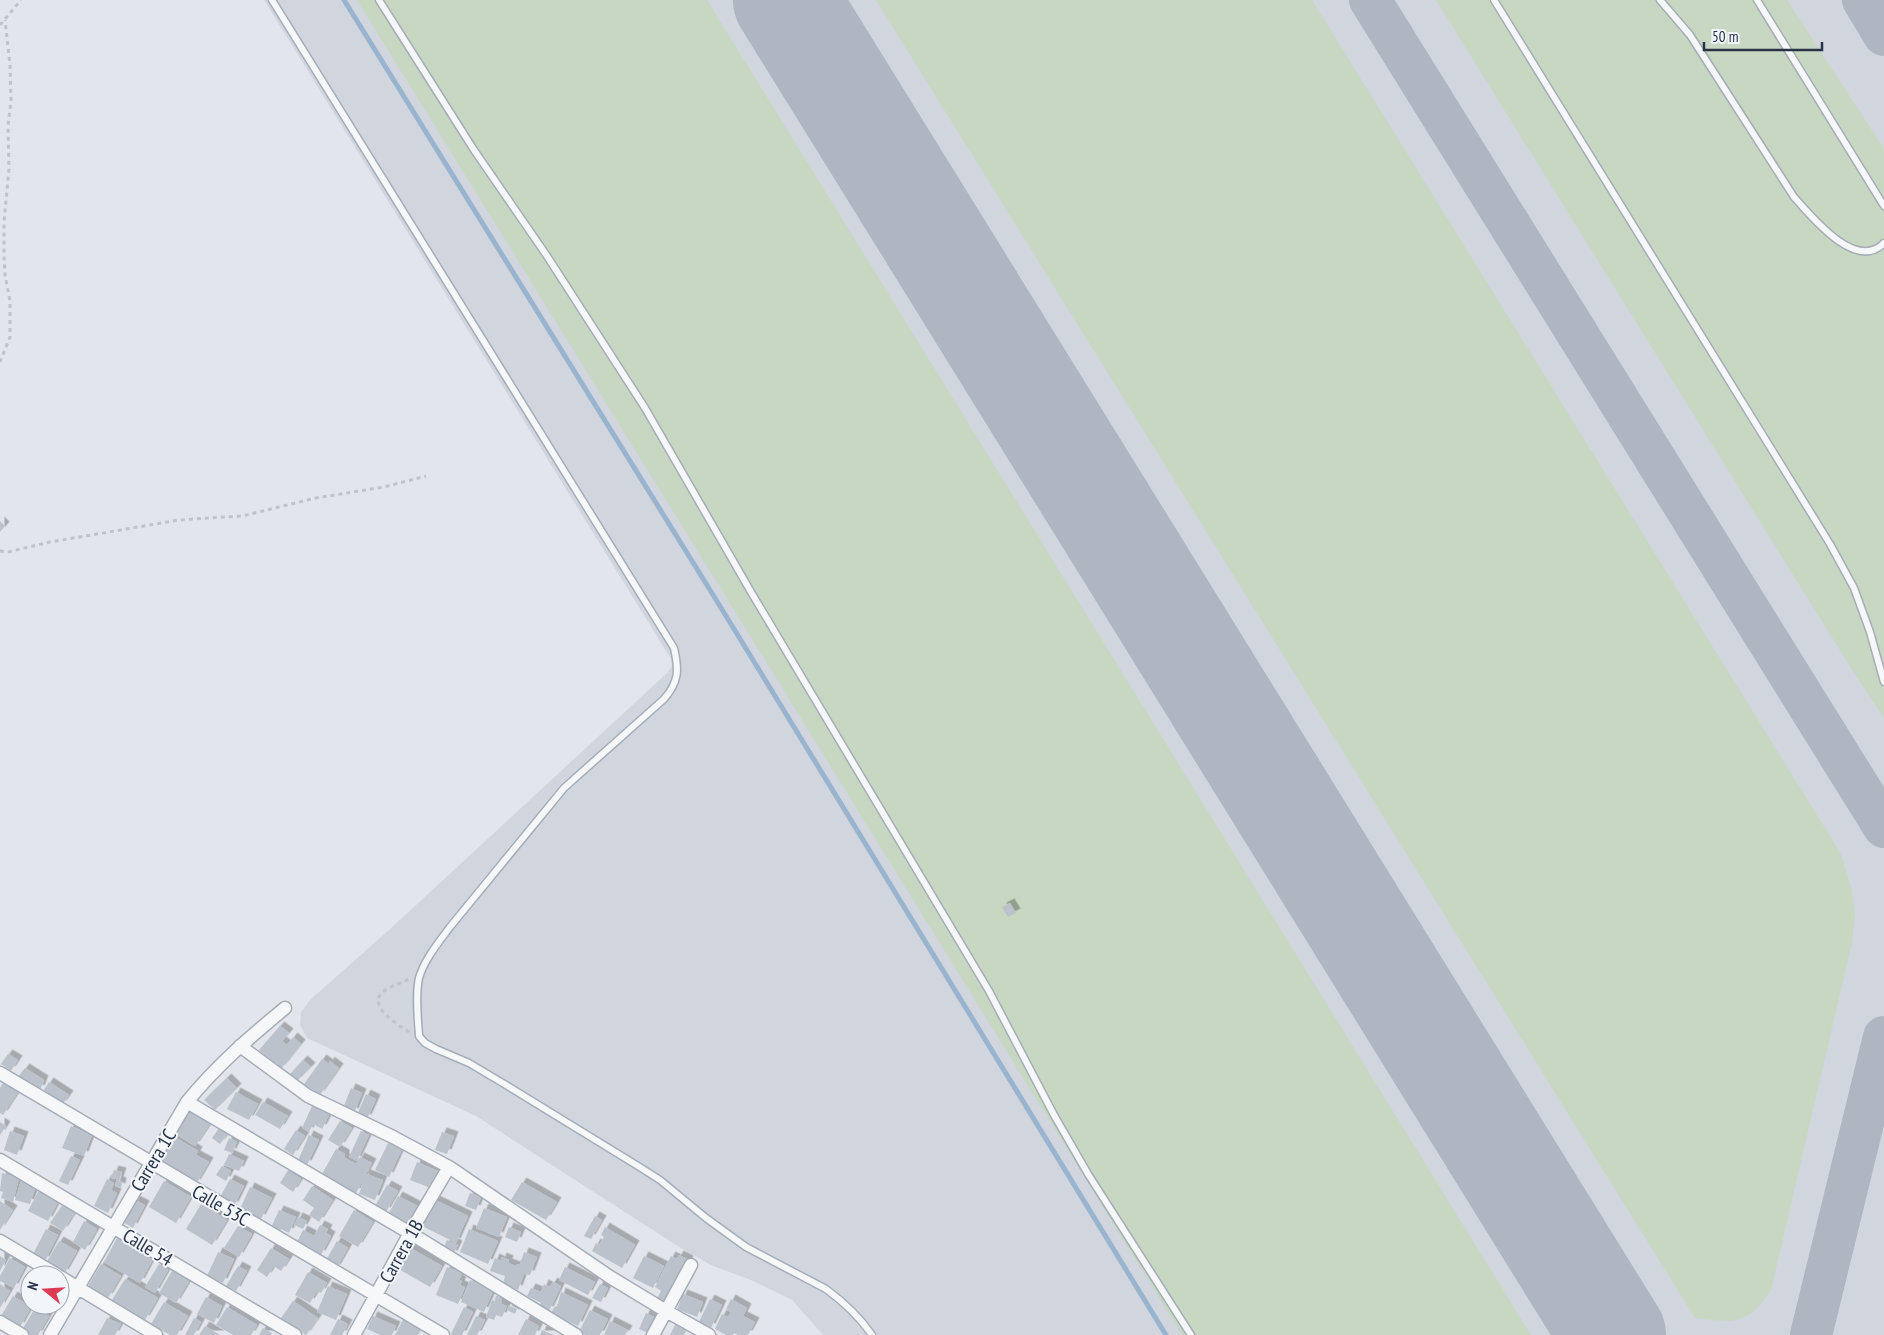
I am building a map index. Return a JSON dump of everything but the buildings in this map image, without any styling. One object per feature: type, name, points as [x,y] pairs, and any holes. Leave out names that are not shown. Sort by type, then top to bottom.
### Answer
[{"type":"street","name":"Carrera 1C","points":[[50,1335],[187,1102],[207,1078],[240,1046],[285,1008]]},
{"type":"street","points":[[240,1046],[308,1096],[449,1167],[610,1277],[709,1335]]},
{"type":"street","name":"Calle 53C","points":[[0,1073],[443,1335]]},
{"type":"street","points":[[187,1102],[410,1233],[576,1335]]},
{"type":"street","name":"Calle 54","points":[[0,1160],[295,1335]]},
{"type":"street","name":"Carrera 1B","points":[[354,1335],[449,1167]]},
{"type":"street","points":[[0,1241],[40,1265]]},
{"type":"street","points":[[652,1335],[691,1265]]},
{"type":"street","points":[[70,1283],[156,1335]]},
{"type":"street","points":[[0,1322],[22,1335]]},
{"type":"lane","points":[[272,0],[674,648],[678,667],[672,690],[664,700],[564,788],[467,905],[434,950],[421,973],[418,990],[419,1036],[425,1043],[469,1063],[506,1084],[660,1180],[706,1218],[746,1247],[826,1289],[850,1307],[872,1335]]},
{"type":"lane","points":[[379,0],[474,150],[548,256],[645,408],[751,592],[989,991],[1054,1115],[1088,1174],[1191,1335]]},
{"type":"lane","points":[[1494,0],[1830,544],[1854,588],[1870,632],[1884,682]]},
{"type":"lane","points":[[1660,0],[1690,35],[1794,197],[1836,238],[1855,250],[1871,251],[1884,243]]},
{"type":"lane","points":[[1757,0],[1884,206]]},
{"type":"path","points":[[0,25],[21,0]]},
{"type":"path","points":[[0,362],[10,337],[10,301],[5,275],[4,222],[9,169],[8,126],[11,100],[10,65],[4,20]]},
{"type":"path","points":[[0,551],[8,552],[50,542],[179,520],[242,516],[316,498],[384,488],[426,476]]},
{"type":"path","points":[[419,1036],[400,1026],[381,1010],[378,1003],[379,996],[384,991],[421,973]]},
{"type":"shaded area","points":[[264,0],[1884,0],[1884,1335],[823,1335],[792,1300],[751,1280],[711,1265],[676,1245],[476,1116],[307,1038],[300,1025],[301,1012],[311,999],[389,930],[667,673],[672,666],[671,659]]},
{"type":"green space","points":[[357,0],[707,0],[1531,1335],[1182,1335]]},
{"type":"green space","points":[[876,0],[1312,0],[1841,854],[1851,887],[1855,914],[1852,942],[1771,1290],[1755,1310],[1747,1316],[1731,1321],[1695,1318]]},
{"type":"green space","points":[[1436,0],[1787,0],[1884,149],[1884,718],[1851,668]]},
{"type":"waterway","points":[[344,0],[715,598],[1166,1335]]},
{"type":"taxiway","points":[[1370,0],[1884,827]]},
{"type":"taxiway","points":[[1863,0],[1884,35]]},
{"type":"taxiway","points":[[1811,1335],[1884,1037]]},
{"type":"runway","points":[[786,0],[1613,1335]]}]
